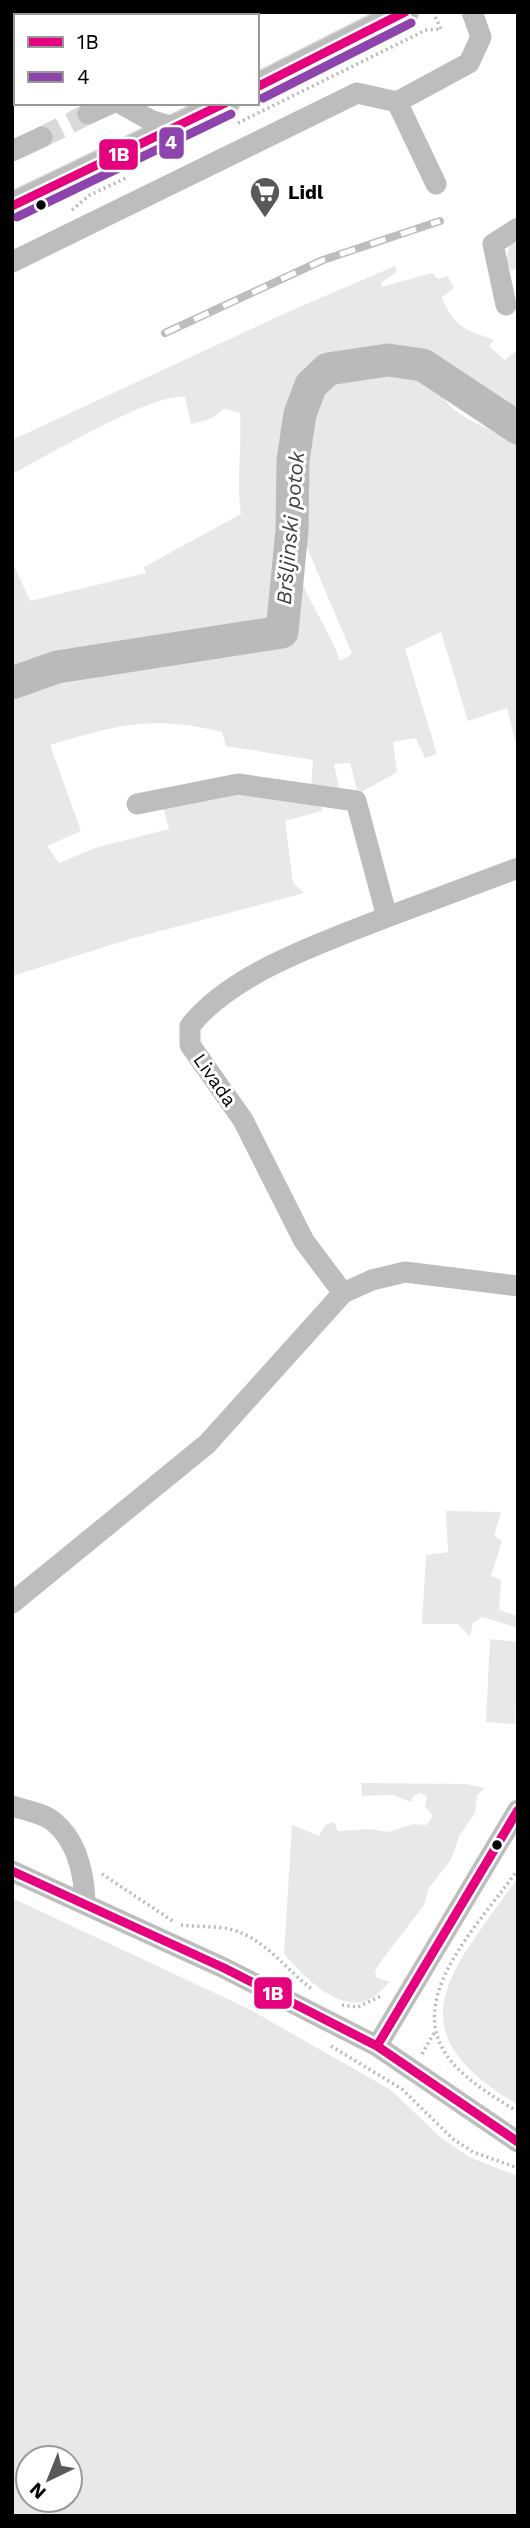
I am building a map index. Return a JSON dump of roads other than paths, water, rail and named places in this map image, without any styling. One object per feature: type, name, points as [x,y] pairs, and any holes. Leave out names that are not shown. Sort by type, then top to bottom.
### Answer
[{"type":"main road","points":[[259,87],[405,12]]},
{"type":"main road","points":[[12,206],[177,128],[231,114]]},
{"type":"street","points":[[12,262],[357,93],[397,102],[469,63],[481,37],[472,12]]},
{"type":"street","points":[[397,102],[436,184]]},
{"type":"street","points":[[88,114],[108,105]]},
{"type":"street","points":[[124,105],[150,120],[177,128]]},
{"type":"street","points":[[12,151],[42,137]]},
{"type":"street","points":[[506,305],[493,244],[518,228]]},
{"type":"street","points":[[137,804],[238,784],[356,801],[387,917]]},
{"type":"street","name":"Livada","points":[[343,1293],[304,1241],[243,1120],[190,1045],[190,1026],[205,1007],[247,980],[319,944],[518,868]]},
{"type":"street","points":[[12,1603],[207,1444],[343,1293],[372,1280],[405,1272],[518,1286]]},
{"type":"street","points":[[12,1805],[53,1821],[74,1847],[84,1873],[85,1902]]},
{"type":"street","points":[[377,2046],[518,1810]]},
{"type":"street","points":[[12,1871],[85,1902],[224,1968],[377,2046],[518,2142]]},
{"type":"waterway","name":"Bršljinski potok","points":[[12,683],[57,667],[282,632],[292,530],[293,460],[300,414],[311,385],[328,369],[388,360],[423,365],[518,428]]},
{"type":"tunnel","points":[[42,137],[88,114]]},
{"type":"railway","points":[[165,333],[323,260],[440,221]]},
{"type":"place","name":"Lidl","points":[[265,219]]}]
